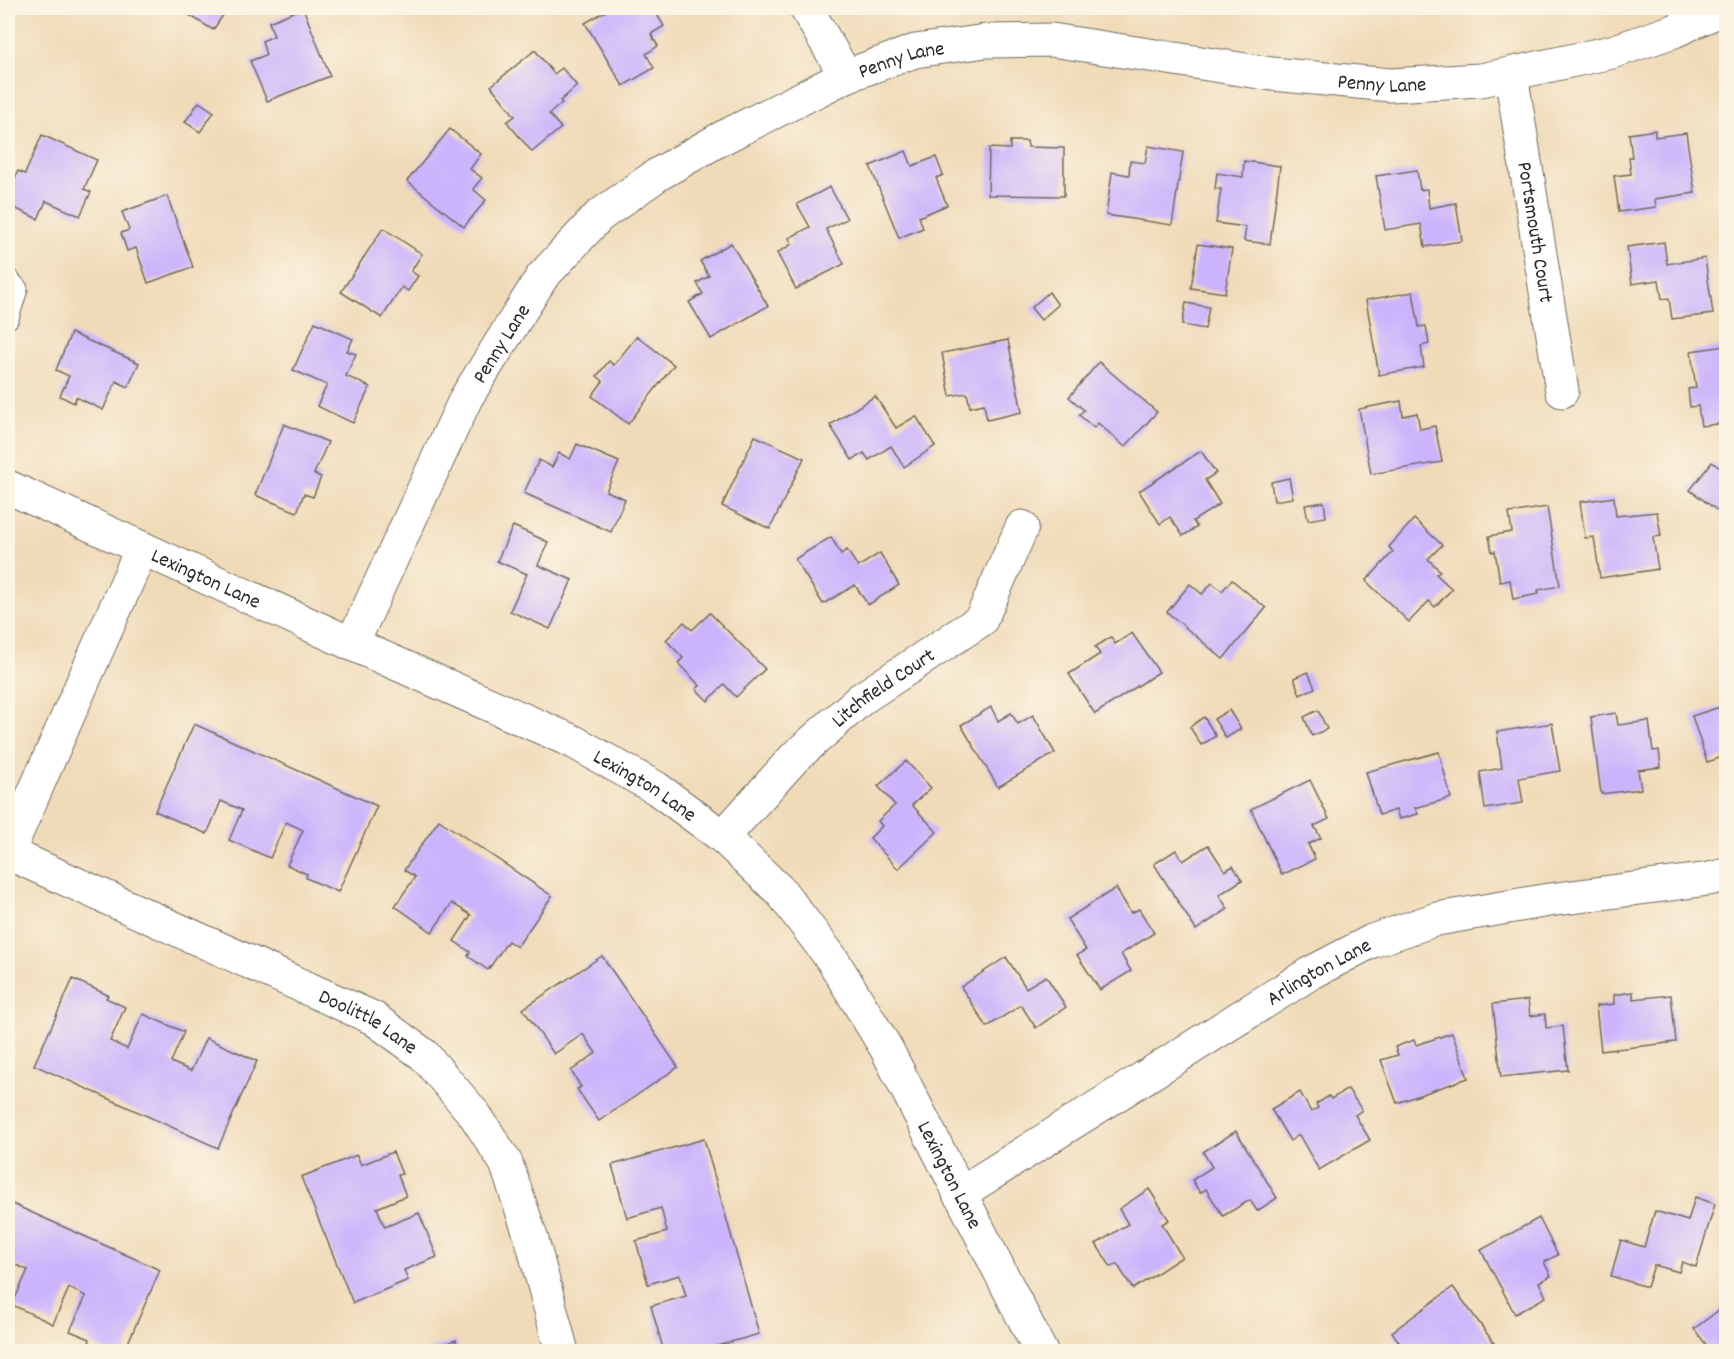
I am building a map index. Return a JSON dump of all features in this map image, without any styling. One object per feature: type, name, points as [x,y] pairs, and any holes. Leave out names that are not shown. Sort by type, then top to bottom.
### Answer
[{"type":"street","points":[[806,8],[846,76]]},
{"type":"street","name":"Penny Lane","points":[[352,644],[466,398],[542,277],[598,216],[657,175],[720,139],[846,76],[915,51],[986,41],[1052,40],[1272,74],[1389,85],[1481,80],[1612,52],[1674,31],[1724,8]]},
{"type":"street","name":"Portsmouth Court","points":[[1511,74],[1562,391]]},
{"type":"street","name":"Lexington Lane","points":[[8,487],[352,644],[574,742],[656,788],[723,837],[781,892],[832,959],[886,1048],[1041,1352]]},
{"type":"street","name":"Litchfield Court","points":[[723,837],[795,757],[861,699],[981,620],[1022,527]]},
{"type":"street","name":"Doolittle Lane","points":[[142,548],[8,853],[373,1018],[424,1055],[475,1115],[506,1163],[532,1240],[562,1352]]},
{"type":"street","name":"Arlington Lane","points":[[959,1194],[1309,974],[1372,941],[1437,919],[1549,900],[1726,875]]},
{"type":"lane","points":[[8,279],[17,289],[8,318]]},
{"type":"building","points":[[172,8],[228,8],[213,30],[183,11],[182,13]]},
{"type":"building","points":[[303,8],[330,76],[267,101],[250,61],[266,55],[262,41],[274,36],[269,22]]},
{"type":"building","points":[[611,8],[653,8],[664,26],[651,34],[658,46],[646,54],[654,68],[623,86],[585,23]]},
{"type":"building","points":[[535,50],[554,74],[562,68],[577,86],[549,114],[561,128],[532,152],[507,122],[515,116],[491,86]]},
{"type":"building","points":[[199,102],[214,112],[200,132],[185,122]]},
{"type":"building","points":[[450,129],[481,154],[470,169],[482,178],[473,189],[486,200],[464,227],[407,181]]},
{"type":"building","points":[[1655,130],[1655,137],[1686,133],[1695,193],[1655,199],[1656,207],[1619,212],[1614,176],[1631,174],[1629,157],[1632,157],[1629,134]]},
{"type":"building","points":[[42,135],[97,160],[84,189],[91,192],[80,216],[46,201],[38,219],[8,205],[8,195],[18,171],[25,174]]},
{"type":"building","points":[[1010,141],[1027,141],[1028,147],[1064,148],[1064,196],[988,195],[989,148],[1010,149]]},
{"type":"building","points":[[1148,146],[1183,152],[1172,225],[1106,215],[1112,172],[1129,175],[1130,161],[1145,163]]},
{"type":"building","points":[[906,151],[912,166],[936,157],[943,175],[936,178],[947,205],[919,217],[923,228],[899,238],[870,166]]},
{"type":"building","points":[[1244,161],[1280,166],[1270,244],[1244,241],[1246,227],[1216,223],[1221,189],[1215,189],[1217,173],[1243,177]]},
{"type":"building","points":[[1417,170],[1420,190],[1427,189],[1429,208],[1456,203],[1462,241],[1425,247],[1421,224],[1385,230],[1376,176]]},
{"type":"building","points":[[830,187],[847,219],[826,229],[844,264],[796,289],[777,253],[792,244],[789,238],[810,227],[797,204]]},
{"type":"building","points":[[167,196],[193,267],[148,283],[136,248],[127,251],[121,233],[129,230],[122,212]]},
{"type":"building","points":[[383,228],[422,254],[411,271],[418,276],[408,291],[402,287],[382,318],[341,292]]},
{"type":"building","points":[[1664,242],[1667,264],[1705,258],[1713,314],[1672,319],[1669,298],[1662,299],[1659,280],[1632,284],[1627,247]]},
{"type":"building","points":[[731,243],[768,306],[711,339],[689,302],[703,294],[697,283],[709,276],[700,261]]},
{"type":"building","points":[[1198,244],[1232,249],[1225,293],[1191,288]]},
{"type":"building","points":[[1049,292],[1058,305],[1041,320],[1031,308]]},
{"type":"building","points":[[1413,292],[1419,327],[1426,326],[1429,344],[1421,346],[1424,367],[1379,375],[1366,300]]},
{"type":"building","points":[[1186,303],[1209,307],[1205,329],[1182,325]]},
{"type":"building","points":[[315,322],[353,339],[347,351],[356,354],[346,376],[370,387],[353,423],[317,406],[327,385],[293,370]]},
{"type":"building","points":[[71,333],[139,363],[128,387],[116,381],[103,410],[76,397],[74,403],[60,396],[69,376],[56,370]]},
{"type":"building","points":[[637,336],[674,365],[628,424],[592,396],[603,381],[597,376],[609,361],[614,365]]},
{"type":"building","points":[[1008,340],[1022,412],[987,420],[984,404],[970,407],[967,393],[950,396],[942,353]]},
{"type":"building","points":[[1726,346],[1726,423],[1701,426],[1698,406],[1690,407],[1688,389],[1696,388],[1691,351]]},
{"type":"building","points":[[1099,362],[1157,412],[1125,447],[1098,423],[1094,428],[1079,415],[1084,410],[1069,397]]},
{"type":"building","points":[[875,396],[896,428],[916,416],[935,446],[904,467],[891,446],[869,460],[864,453],[852,460],[830,425]]},
{"type":"building","points":[[1401,401],[1403,416],[1417,413],[1420,429],[1435,426],[1442,462],[1371,474],[1359,409]]},
{"type":"building","points":[[284,424],[328,442],[314,474],[321,477],[313,497],[304,494],[297,512],[255,495]]},
{"type":"building","points":[[755,436],[804,458],[770,529],[722,506]]},
{"type":"building","points":[[577,444],[619,462],[606,491],[625,499],[611,532],[524,493],[539,460],[552,467],[559,453],[570,459]]},
{"type":"building","points":[[1201,451],[1216,473],[1205,480],[1220,504],[1193,521],[1197,527],[1183,536],[1170,517],[1160,524],[1139,491]]},
{"type":"building","points":[[1712,462],[1724,471],[1726,468],[1726,517],[1690,490]]},
{"type":"building","points":[[1289,478],[1293,498],[1274,501],[1271,482]]},
{"type":"building","points":[[1614,497],[1616,516],[1657,512],[1661,536],[1653,537],[1658,569],[1600,578],[1594,537],[1585,538],[1580,502]]},
{"type":"building","points":[[1324,502],[1326,517],[1308,520],[1305,505]]},
{"type":"building","points":[[1547,507],[1560,586],[1538,590],[1539,594],[1513,599],[1510,580],[1500,582],[1495,551],[1492,552],[1489,536],[1512,532],[1509,513]]},
{"type":"building","points":[[1414,519],[1442,545],[1428,559],[1440,571],[1436,574],[1452,589],[1435,607],[1429,601],[1409,622],[1366,581],[1393,552],[1389,547]]},
{"type":"building","points":[[513,526],[548,542],[538,565],[572,580],[550,629],[510,611],[527,574],[497,561]]},
{"type":"building","points":[[831,537],[841,554],[847,550],[858,567],[880,553],[899,585],[868,605],[855,585],[823,604],[795,559]]},
{"type":"building","points":[[1232,580],[1266,608],[1223,659],[1167,612],[1190,584],[1202,594],[1212,583],[1222,591]]},
{"type":"building","points":[[710,613],[765,669],[736,697],[724,684],[708,701],[696,689],[700,686],[678,663],[683,658],[666,640],[684,622],[692,630]]},
{"type":"building","points":[[1132,633],[1159,672],[1095,714],[1069,674],[1100,654],[1095,647],[1111,637],[1115,644]]},
{"type":"building","points":[[1308,672],[1315,688],[1300,695],[1294,678]]},
{"type":"building","points":[[1726,705],[1726,756],[1707,762],[1692,716]]},
{"type":"building","points":[[991,707],[998,721],[1011,713],[1018,724],[1033,715],[1055,753],[998,787],[961,725]]},
{"type":"building","points":[[1229,710],[1241,729],[1226,738],[1214,719]]},
{"type":"building","points":[[1318,710],[1327,729],[1312,736],[1304,717]]},
{"type":"building","points":[[1616,713],[1618,725],[1649,721],[1653,751],[1659,750],[1661,767],[1638,770],[1641,789],[1601,794],[1591,717]]},
{"type":"building","points":[[1204,717],[1216,736],[1201,745],[1190,727]]},
{"type":"building","points":[[1552,723],[1560,771],[1519,778],[1523,803],[1485,809],[1480,772],[1502,768],[1497,732]]},
{"type":"building","points":[[194,724],[377,806],[338,892],[306,878],[307,874],[287,865],[303,830],[286,822],[270,858],[229,840],[242,810],[221,801],[207,834],[155,811]]},
{"type":"building","points":[[1439,752],[1451,798],[1415,808],[1418,814],[1399,819],[1396,810],[1379,815],[1366,772]]},
{"type":"building","points":[[906,761],[931,788],[912,805],[937,832],[898,869],[870,838],[882,826],[878,821],[895,805],[878,786]]},
{"type":"building","points":[[1310,780],[1329,819],[1314,826],[1321,838],[1308,844],[1315,859],[1282,875],[1251,809]]},
{"type":"building","points":[[439,820],[552,896],[517,947],[508,941],[488,970],[468,956],[470,952],[454,941],[471,915],[452,903],[432,932],[395,906],[415,877],[404,870]]},
{"type":"building","points":[[1208,845],[1225,871],[1233,866],[1242,880],[1219,895],[1228,909],[1196,930],[1154,864],[1176,850],[1183,861]]},
{"type":"building","points":[[1116,888],[1131,913],[1139,909],[1154,933],[1121,954],[1131,971],[1100,990],[1077,955],[1086,950],[1067,919]]},
{"type":"building","points":[[602,956],[678,1067],[599,1121],[577,1089],[581,1087],[571,1071],[596,1053],[583,1034],[554,1054],[523,1009]]},
{"type":"building","points":[[1006,957],[1026,988],[1046,976],[1066,1007],[1036,1028],[1021,1005],[987,1027],[961,987]]},
{"type":"building","points":[[73,979],[108,995],[106,998],[125,1007],[110,1041],[127,1049],[143,1014],[184,1032],[171,1062],[191,1071],[206,1038],[257,1061],[218,1148],[34,1065]]},
{"type":"building","points":[[1633,992],[1633,999],[1671,995],[1676,1042],[1601,1051],[1596,1006],[1614,1004],[1614,995]]},
{"type":"building","points":[[1528,1000],[1530,1016],[1545,1014],[1546,1028],[1563,1026],[1568,1070],[1501,1077],[1493,1004]]},
{"type":"building","points":[[1452,1033],[1468,1078],[1397,1103],[1381,1060],[1398,1055],[1395,1047],[1414,1040],[1416,1045]]},
{"type":"building","points":[[1348,1089],[1362,1110],[1355,1115],[1370,1140],[1319,1170],[1299,1135],[1290,1141],[1271,1109],[1300,1092],[1311,1112],[1318,1108],[1316,1104],[1329,1096],[1331,1099]]},
{"type":"building","points":[[1236,1131],[1277,1198],[1257,1211],[1250,1200],[1223,1216],[1206,1189],[1200,1193],[1192,1180],[1212,1167],[1203,1152]]},
{"type":"building","points":[[704,1139],[759,1334],[696,1352],[664,1352],[651,1306],[686,1296],[680,1275],[648,1284],[636,1241],[667,1232],[661,1208],[627,1218],[612,1165]]},
{"type":"building","points":[[393,1152],[402,1174],[398,1175],[406,1196],[377,1208],[385,1227],[419,1213],[437,1257],[404,1270],[408,1280],[353,1303],[301,1177],[357,1155],[361,1165]]},
{"type":"building","points":[[1149,1189],[1169,1220],[1162,1224],[1182,1257],[1133,1289],[1117,1264],[1111,1267],[1096,1244],[1128,1224],[1119,1209]]},
{"type":"building","points":[[1695,1197],[1715,1204],[1696,1267],[1682,1262],[1679,1272],[1654,1265],[1647,1287],[1611,1276],[1621,1240],[1644,1247],[1655,1211],[1688,1221]]},
{"type":"building","points":[[8,1202],[160,1270],[124,1352],[108,1352],[89,1343],[90,1339],[70,1331],[86,1296],[69,1288],[53,1324],[12,1305],[28,1270],[9,1262],[8,1266]]},
{"type":"building","points":[[1539,1218],[1558,1255],[1544,1262],[1551,1276],[1539,1282],[1546,1297],[1515,1314],[1481,1250]]},
{"type":"building","points":[[1453,1287],[1499,1350],[1497,1352],[1406,1352],[1392,1332]]},
{"type":"building","points":[[1723,1307],[1726,1311],[1726,1348],[1722,1352],[1712,1352],[1694,1329]]},
{"type":"building","points":[[456,1340],[460,1352],[424,1352],[424,1351]]}]
